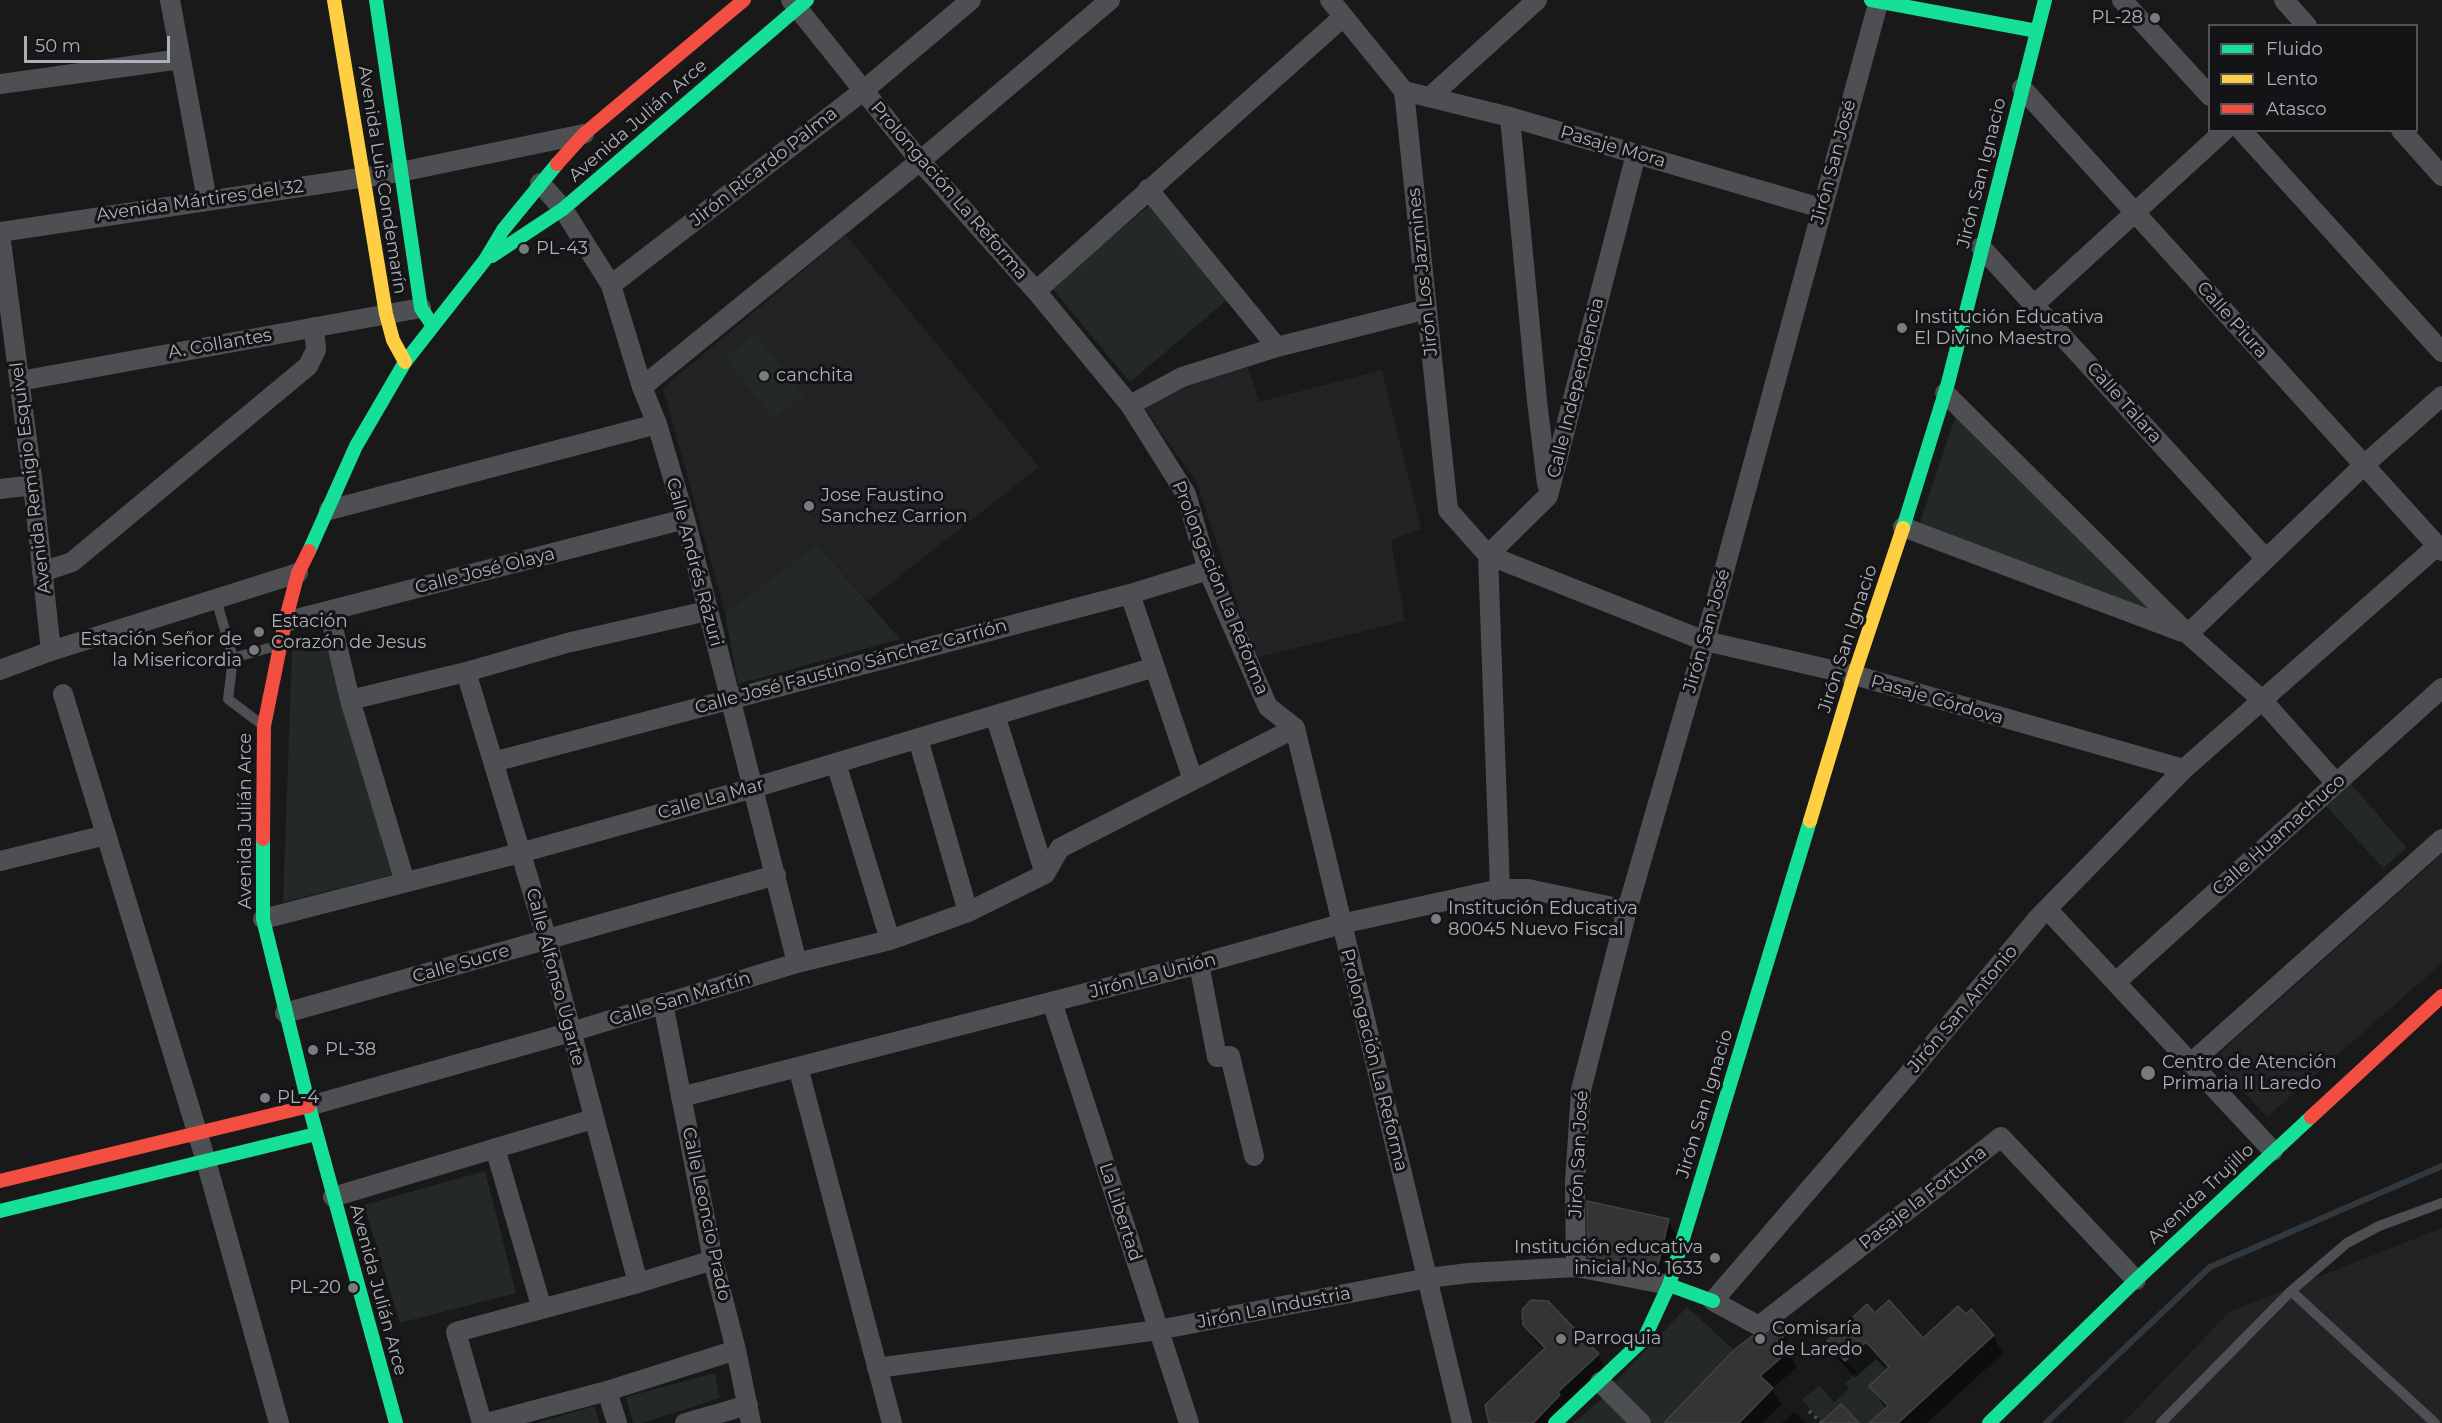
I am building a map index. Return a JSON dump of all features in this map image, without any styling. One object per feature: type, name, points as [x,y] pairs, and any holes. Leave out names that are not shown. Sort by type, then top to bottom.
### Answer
[{"type":"street","points":[[170,0],[207,200]]},
{"type":"street","name":"Avenida Luis Condemarín","points":[[334,0],[386,314],[393,340],[405,362]]},
{"type":"street","name":"Avenida Luis Condemarín","points":[[376,0],[421,308],[434,326]]},
{"type":"street","name":"Avenida Julián Arce","points":[[396,1423],[316,1134],[264,919],[264,726],[285,622],[298,573],[329,510],[356,446],[405,362],[485,260],[502,230],[584,134],[744,0]]},
{"type":"street","name":"Jirón Ricardo Palma","points":[[611,285],[863,91],[971,0]]},
{"type":"street","points":[[642,387],[920,161],[1110,0]]},
{"type":"street","points":[[1330,0],[1404,91]]},
{"type":"street","points":[[1430,97],[1537,0]]},
{"type":"street","name":"Jirón San Ignacio","points":[[1556,1423],[1644,1339],[1669,1285],[1854,675],[1945,393],[2045,0]]},
{"type":"street","points":[[2122,0],[2208,94]]},
{"type":"street","points":[[2284,0],[2305,24]]},
{"type":"street","points":[[1876,1],[2037,31]]},
{"type":"street","name":"Jirón San José","points":[[1576,1267],[1575,1183],[1581,1090],[1627,910],[1705,641],[1876,1]]},
{"type":"street","name":"Avenida Julián Arce","points":[[485,260],[563,209],[799,3]]},
{"type":"street","name":"Prolongación La Reforma","points":[[799,3],[863,91],[920,161],[1036,291],[1130,405],[1186,494],[1208,570],[1269,707],[1295,728],[1462,1423]]},
{"type":"street","points":[[1036,291],[1343,17]]},
{"type":"street","points":[[0,84],[181,59]]},
{"type":"street","name":"Calle Piura","points":[[2022,88],[2439,549]]},
{"type":"street","name":"Pasaje Mora","points":[[1404,91],[1510,117],[1821,208]]},
{"type":"street","name":"Jirón Los Jazmines","points":[[1404,91],[1448,510],[1488,555]]},
{"type":"street","points":[[1510,117],[1548,496]]},
{"type":"street","points":[[2035,304],[2223,132]]},
{"type":"street","points":[[2243,132],[2442,352]]},
{"type":"street","points":[[2403,132],[2442,176]]},
{"type":"street","name":"Avenida Mártires del 32","points":[[0,233],[400,172],[584,134]]},
{"type":"street","name":"Calle Independencia","points":[[1488,555],[1548,496],[1636,154]]},
{"type":"street","name":"Calle Andrés Rázuri","points":[[540,183],[563,209],[611,285],[642,387],[657,424],[685,519],[797,963]]},
{"type":"street","points":[[1148,189],[1277,347]]},
{"type":"street","name":"Avenida Remigio Esquivel","points":[[0,233],[33,484],[51,651]]},
{"type":"street","name":"Calle Talara","points":[[1981,247],[2266,559]]},
{"type":"street","name":"A. Collantes","points":[[20,381],[421,308]]},
{"type":"street","points":[[1130,405],[1182,377],[1277,347],[1427,309]]},
{"type":"street","points":[[42,572],[72,562],[308,366],[316,350],[314,327]]},
{"type":"street","points":[[1945,393],[2188,634],[2262,700],[2336,783]]},
{"type":"street","points":[[2188,634],[2363,466],[2442,396]]},
{"type":"street","points":[[329,510],[657,424]]},
{"type":"street","points":[[0,489],[33,484]]},
{"type":"street","name":"Calle José Olaya","points":[[285,622],[685,519]]},
{"type":"street","points":[[1903,527],[2188,634]]},
{"type":"street","name":"Jirón San Antonio","points":[[1713,1302],[2048,909],[2184,769],[2439,549]]},
{"type":"street","points":[[1488,555],[1500,890]]},
{"type":"street","name":"Pasaje Córdova","points":[[1488,555],[1705,641],[1854,675],[2184,769]]},
{"type":"street","name":"Calle José Faustino Sánchez Carrión","points":[[493,762],[1130,594],[1208,570]]},
{"type":"street","points":[[0,670],[51,651],[298,573]]},
{"type":"street","points":[[1130,594],[1193,780]]},
{"type":"street","points":[[328,611],[350,700],[405,882]]},
{"type":"street","points":[[350,700],[466,672],[567,643],[707,611]]},
{"type":"street","name":"Calle La Mar","points":[[264,919],[520,853],[753,788],[1155,667]]},
{"type":"street","name":"Calle Alfonso Ugarte","points":[[466,672],[547,940],[638,1283]]},
{"type":"street","name":"Calle Huamachuco","points":[[2116,982],[2442,688]]},
{"type":"street","points":[[63,694],[198,1134],[279,1423]]},
{"type":"street","points":[[995,715],[1045,874]]},
{"type":"street","points":[[1045,874],[1060,848],[1295,728]]},
{"type":"street","points":[[918,738],[968,912]]},
{"type":"street","points":[[836,763],[890,940]]},
{"type":"street","points":[[0,861],[106,835]]},
{"type":"street","points":[[2191,1063],[2442,839]]},
{"type":"street","name":"Calle San Martín","points":[[309,1106],[570,1032],[797,963],[890,940],[968,912],[1045,874]]},
{"type":"street","name":"Calle Sucre","points":[[285,1013],[776,875]]},
{"type":"street","name":"Jirón La Unión","points":[[681,1097],[1199,964],[1341,924],[1500,890],[1528,889],[1627,910]]},
{"type":"street","points":[[2048,909],[2273,1151]]},
{"type":"street","points":[[1199,964],[1217,1057],[1230,1056],[1254,1156]]},
{"type":"street","name":"Avenida Trujillo","points":[[1989,1423],[2136,1280],[2442,996]]},
{"type":"street","name":"La Libertad","points":[[1052,1002],[1189,1423]]},
{"type":"street","name":"Calle Leoncio Prado","points":[[663,1003],[713,1260],[750,1414]]},
{"type":"street","points":[[798,1067],[892,1423]]},
{"type":"street","points":[[0,1181],[309,1106]]},
{"type":"street","points":[[333,1197],[593,1119]]},
{"type":"street","points":[[0,1211],[316,1134]]},
{"type":"street","name":"Pasaje la Fortuna","points":[[1713,1302],[1759,1326],[2001,1137],[2136,1280]]},
{"type":"street","points":[[495,1148],[542,1309]]},
{"type":"street","points":[[713,1260],[638,1283],[456,1332],[484,1423],[608,1391],[736,1350]]},
{"type":"street","name":"Jirón La Industria","points":[[877,1368],[1158,1330],[1428,1278],[1469,1273],[1576,1267],[1669,1285]]},
{"type":"street","points":[[1669,1285],[1713,1302]]},
{"type":"street","points":[[1600,1382],[1641,1423]]},
{"type":"street","points":[[608,1391],[617,1423]]},
{"type":"street","points":[[685,1423],[750,1414]]},
{"type":"lane","points":[[216,599],[233,658],[228,699],[264,726]]},
{"type":"lane","points":[[233,658],[281,645]]},
{"type":"lane","points":[[2161,1423],[2291,1291],[2347,1243],[2379,1226],[2442,1203]]},
{"type":"lane","points":[[2291,1291],[2435,1423]]},
{"type":"path","points":[[1809,1410],[1822,1423]]},
{"type":"shaded area","points":[[1149,206],[1227,300],[1130,382],[1051,287]]},
{"type":"shaded area","points":[[846,235],[1039,467],[868,601],[817,544],[725,613],[663,388]]},
{"type":"shaded area","name":"canchita","points":[[755,334],[804,394],[774,419],[725,358]]},
{"type":"shaded area","points":[[1248,367],[1259,402],[1382,370],[1421,529],[1391,540],[1405,621],[1255,658],[1197,483],[1143,406],[1181,382]]},
{"type":"shaded area","points":[[1956,415],[2171,624],[1920,523]]},
{"type":"shaded area","points":[[817,544],[900,639],[738,684],[725,613]]},
{"type":"shaded area","points":[[325,639],[396,874],[283,902],[292,652],[299,643]]},
{"type":"shaded area","points":[[2351,784],[2407,848],[2383,868],[2326,806]]},
{"type":"shaded area","points":[[2442,854],[2442,963],[2267,1117],[2213,1059]]},
{"type":"shaded area","points":[[485,1171],[516,1293],[400,1323],[364,1205]]},
{"type":"shaded area","points":[[2442,1228],[2442,1423],[2123,1423],[2229,1312]]},
{"type":"shaded area","points":[[1687,1307],[1734,1350],[1664,1423],[1652,1423],[1613,1384]]},
{"type":"shaded area","points":[[1866,1342],[1889,1367],[1869,1386],[1888,1406],[1869,1423],[1859,1423],[1841,1404],[1822,1422],[1802,1400],[1819,1385],[1834,1402],[1849,1389],[1845,1384],[1857,1372],[1846,1360]]},
{"type":"shaded area","points":[[715,1373],[720,1398],[642,1423],[633,1423],[626,1397]]},
{"type":"shaded area","points":[[1603,1398],[1627,1423],[1573,1423]]},
{"type":"shaded area","points":[[595,1406],[599,1423],[536,1423]]},
{"type":"building","points":[[1587,1201],[1669,1219],[1658,1265],[1588,1257]]},
{"type":"building","points":[[1531,1300],[1548,1301],[1599,1354],[1558,1392],[1560,1395],[1533,1423],[1489,1423],[1485,1405],[1545,1348],[1523,1325],[1522,1310]]},
{"type":"building","points":[[1889,1300],[1923,1338],[1958,1306],[1966,1314],[1971,1309],[1994,1335],[1898,1423],[1869,1423],[1888,1406],[1869,1386],[1889,1367],[1866,1342],[1845,1361],[1827,1341],[1867,1304],[1875,1313]]},
{"type":"building","points":[[1779,1326],[1786,1333],[1780,1340],[1789,1351],[1760,1376],[1773,1388],[1739,1423],[1664,1423],[1734,1350],[1752,1336],[1761,1338]]},
{"type":"building","points":[[1841,1404],[1859,1423],[1820,1423]]},
{"type":"waterway","points":[[2046,1423],[2210,1267],[2442,1166]]},
{"type":"traffic: fast","points":[[376,0],[421,308],[433,326]]},
{"type":"traffic: fast","points":[[492,256],[563,209],[807,0]]},
{"type":"traffic: fast","points":[[1871,0],[2037,31]]},
{"type":"traffic: fast","points":[[1903,528],[1948,383],[2045,0]]},
{"type":"traffic: fast","points":[[309,551],[356,446],[405,362],[485,260],[503,230],[557,164]]},
{"type":"traffic: fast","points":[[1555,1423],[1644,1339],[1669,1285],[1810,821]]},
{"type":"traffic: fast","points":[[263,839],[263,919],[309,1106],[396,1423]]},
{"type":"traffic: fast","points":[[1989,1423],[2136,1280],[2311,1117]]},
{"type":"traffic: fast","points":[[0,1211],[316,1134]]},
{"type":"traffic: fast","points":[[1669,1285],[1713,1301]]},
{"type":"traffic: slow","points":[[334,0],[386,314],[393,340],[405,362]]},
{"type":"traffic: slow","points":[[1810,821],[1854,675],[1903,528]]},
{"type":"traffic: jam","points":[[557,164],[584,134],[744,0]]},
{"type":"traffic: jam","points":[[263,839],[264,726],[285,622],[298,573],[309,551]]},
{"type":"traffic: jam","points":[[2311,1117],[2442,996]]},
{"type":"traffic: jam","points":[[0,1181],[309,1106]]},
{"type":"place","name":"PL-28","points":[[2155,18]]},
{"type":"place","name":"PL-43","points":[[524,249]]},
{"type":"place","name":"Institución Educativa El Divino Maestro","points":[[1902,328]]},
{"type":"place","name":"canchita","points":[[764,376]]},
{"type":"place","name":"Jose Faustino Sanchez Carrion","points":[[809,506]]},
{"type":"place","name":"Estación Corazón de Jesus","points":[[259,632]]},
{"type":"place","name":"Estación Señor de la Misericordia","points":[[254,650]]},
{"type":"place","name":"Institución Educativa 80045 Nuevo Fiscal","points":[[1436,919]]},
{"type":"place","name":"PL-38","points":[[313,1050]]},
{"type":"place","name":"Centro de Atención Primaria II Laredo","points":[[2148,1073]]},
{"type":"place","name":"PL-4","points":[[265,1098]]},
{"type":"place","name":"Institución educativa inicial No. 1633","points":[[1715,1258]]},
{"type":"place","name":"PL-20","points":[[353,1288]]},
{"type":"place","name":"Parroquia","points":[[1561,1339]]},
{"type":"place","name":"Comisaría de Laredo","points":[[1760,1339]]}]
